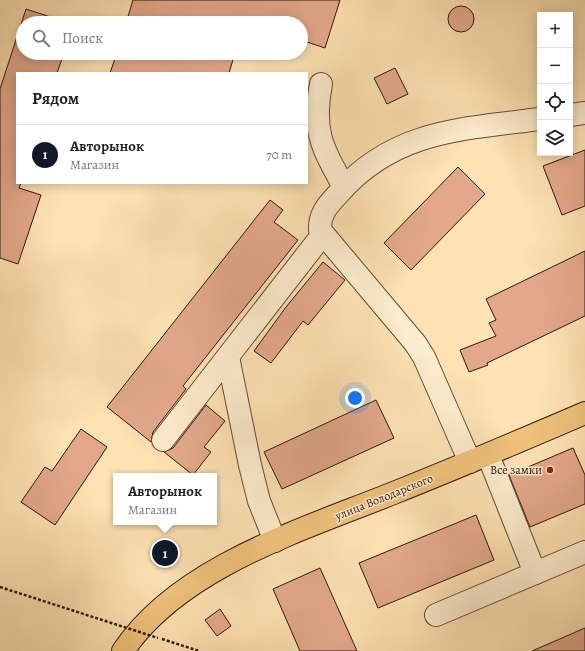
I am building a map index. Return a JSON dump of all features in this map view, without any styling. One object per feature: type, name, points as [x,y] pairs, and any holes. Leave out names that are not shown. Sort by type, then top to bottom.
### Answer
[{"type":"main road","name":"улица Володарского","points":[[123,651],[144,625],[162,607],[212,571],[275,541],[585,413]]},
{"type":"street","points":[[321,84],[317,109],[320,141],[344,187]]},
{"type":"street","points":[[573,115],[585,113]]},
{"type":"street","points":[[535,572],[479,458],[415,343],[320,230],[321,216],[344,187],[383,156],[418,139],[456,130],[537,119]]},
{"type":"street","points":[[164,440],[324,234]]},
{"type":"street","points":[[228,357],[250,465],[259,501],[275,541]]},
{"type":"street","points":[[436,615],[585,552]]},
{"type":"path","points":[[0,587],[199,651]]},
{"type":"building","points":[[133,0],[340,0],[325,48],[308,42],[308,16],[128,16]]},
{"type":"building","points":[[461,6],[470,10],[474,19],[470,28],[461,32],[452,28],[448,19],[452,10]]},
{"type":"building","points":[[26,9],[48,16],[24,16]]},
{"type":"building","points":[[16,40],[16,60],[62,60],[57,72],[16,72],[16,184],[21,184],[19,188],[41,195],[18,264],[0,258],[0,89]]},
{"type":"building","points":[[115,60],[233,60],[229,72],[110,72]]},
{"type":"building","points":[[395,68],[408,94],[387,104],[374,78]]},
{"type":"building","points":[[585,150],[585,206],[562,215],[543,166],[573,156],[573,155]]},
{"type":"building","points":[[458,167],[485,194],[411,270],[384,243]]},
{"type":"building","points":[[270,200],[283,210],[274,222],[298,240],[183,386],[186,389],[153,432],[151,442],[107,407]]},
{"type":"building","points":[[585,251],[585,316],[487,363],[488,365],[469,372],[460,350],[496,336],[489,323],[496,320],[486,299]]},
{"type":"building","points":[[323,262],[345,280],[308,325],[303,321],[271,363],[254,351],[286,307]]},
{"type":"building","points":[[376,400],[394,438],[282,489],[264,452]]},
{"type":"building","points":[[206,405],[225,421],[204,447],[211,452],[195,473],[190,473],[164,452],[173,448]]},
{"type":"building","points":[[81,429],[107,447],[55,525],[21,502],[45,467],[52,471]]},
{"type":"building","points":[[573,448],[585,475],[585,504],[530,527],[509,475]]},
{"type":"building","points":[[476,515],[494,560],[378,608],[359,563]]},
{"type":"building","points":[[320,568],[357,651],[300,651],[273,589]]},
{"type":"building","points":[[220,609],[231,626],[217,636],[205,620]]},
{"type":"building","points":[[585,628],[585,651],[532,651]]},
{"type":"place","name":"Все замки","points":[[550,470]]},
{"type":"place","name":"Авторынок","points":[[165,553]]}]
